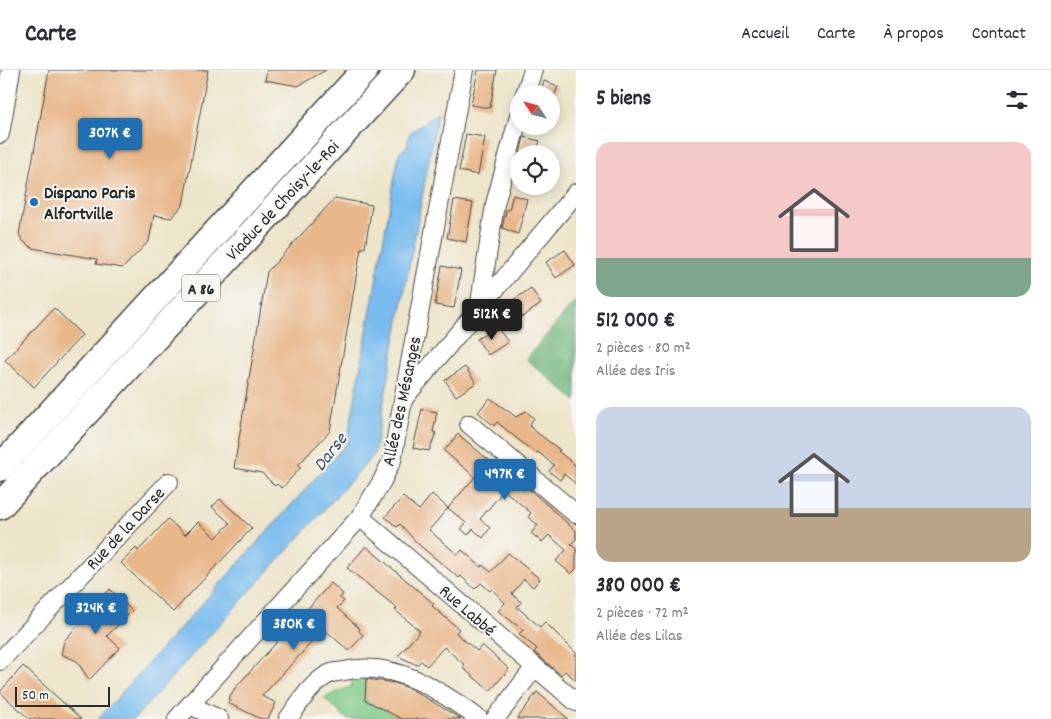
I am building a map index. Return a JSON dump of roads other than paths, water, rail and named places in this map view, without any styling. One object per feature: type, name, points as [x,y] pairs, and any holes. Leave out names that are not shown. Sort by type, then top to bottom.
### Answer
[{"type":"highway","name":"Viaduc de Choisy-le-Roi","points":[[0,468],[365,70]]},
{"type":"highway","name":"Viaduc de Choisy-le-Roi","points":[[0,506],[402,70]]},
{"type":"street","points":[[0,134],[11,70]]},
{"type":"street","name":"Allée des Mésanges","points":[[177,719],[360,517],[382,481],[392,460],[464,70]]},
{"type":"street","points":[[528,85],[533,70]]},
{"type":"street","points":[[479,309],[495,204],[514,135]]},
{"type":"street","points":[[403,399],[576,193]]},
{"type":"street","points":[[469,424],[576,514]]},
{"type":"street","name":"Rue de la Darse","points":[[0,661],[169,482]]},
{"type":"street","name":"Rue Labbé","points":[[360,517],[576,702]]},
{"type":"street","points":[[288,719],[308,692],[328,674],[358,667],[377,668],[411,678],[453,699],[479,719]]},
{"type":"street","points":[[495,719],[535,667]]},
{"type":"street","points":[[190,705],[219,719]]},
{"type":"water","points":[[438,112],[374,455],[134,719],[98,719],[347,443],[399,153],[407,146],[409,134]]},
{"type":"place","name":"Dispano Paris Alfortville","points":[[34,202]]},
{"type":"water label","name":"Darse","points":[[329,451]]}]
